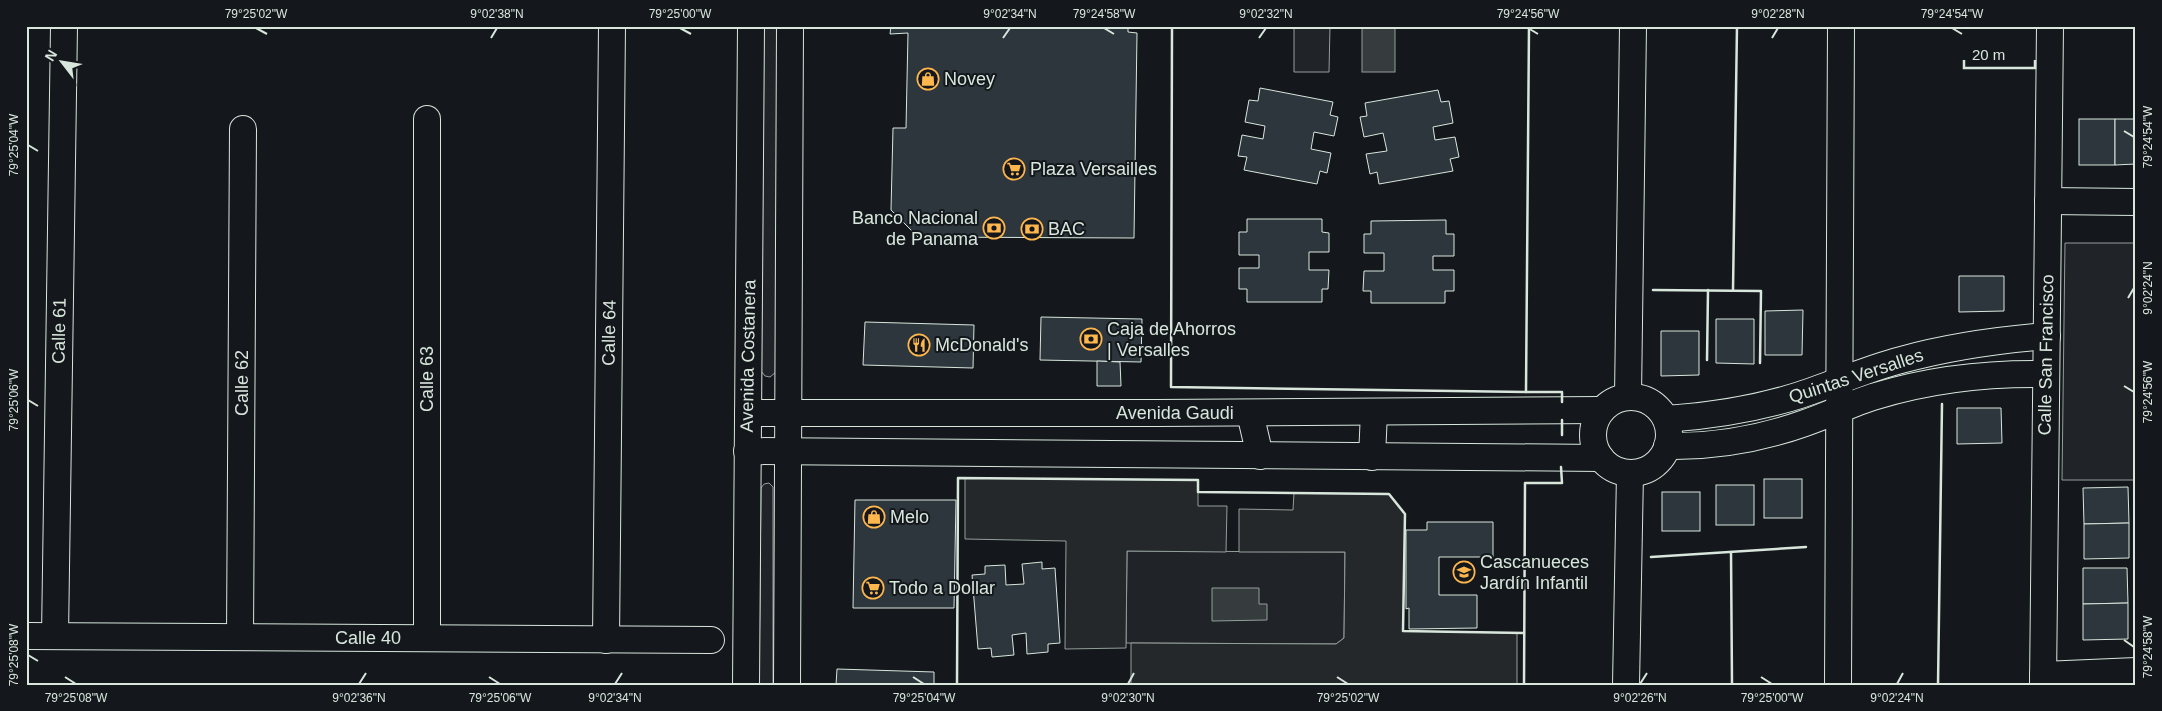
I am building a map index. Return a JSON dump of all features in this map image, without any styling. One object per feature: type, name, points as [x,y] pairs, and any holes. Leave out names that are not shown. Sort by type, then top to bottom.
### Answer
[{"type":"street","name":"Calle 61","points":[[55,636],[64,26]]},
{"type":"street","name":"Calle 64","points":[[606,640],[612,26]]},
{"type":"street","name":"Avenida Costanera","points":[[746,685],[751,26]]},
{"type":"street","points":[[787,685],[790,26]]},
{"type":"street","points":[[1628,397],[1633,26]]},
{"type":"street","points":[[1838,685],[1841,26]]},
{"type":"street","name":"Calle San Francisco","points":[[2043,680],[2050,26]]},
{"type":"street","name":"Calle 63","points":[[427,119],[427,638]]},
{"type":"street","name":"Calle 62","points":[[240,637],[243,129]]},
{"type":"street","points":[[2048,201],[2136,202]]},
{"type":"street","name":"Quintas Versalles","points":[[1666,419],[1729,413],[1763,405],[1799,395],[1900,360],[1948,348],[2046,336]]},
{"type":"street","name":"Quintas Versalles","points":[[1667,446],[1716,445],[1761,438],[1808,423],[1875,396],[1952,379],[2015,374],[2046,374]]},
{"type":"street","points":[[1628,397],[1640,398],[1651,402],[1666,419],[1668,428],[1667,446],[1657,462],[1640,472],[1630,473],[1614,469],[1597,451],[1592,432],[1595,420],[1601,410],[1613,400],[1628,397]]},
{"type":"street","name":"Avenida Gaudi","points":[[748,413],[1250,413],[1601,410]]},
{"type":"street","points":[[1372,457],[1374,412]]},
{"type":"street","points":[[1250,413],[1260,456]]},
{"type":"street","points":[[747,451],[1502,458],[1597,451]]},
{"type":"street","points":[[1626,685],[1630,473]]},
{"type":"street","name":"Calle 40","points":[[26,636],[711,640]]},
{"type":"street","points":[[2043,680],[2136,671]]},
{"type":"shaded area","points":[[763,26],[777,26],[776,372],[770,377],[765,376],[761,371]]},
{"type":"shaded area","points":[[1294,26],[1330,26],[1329,72],[1294,72]]},
{"type":"shaded area","points":[[1362,26],[1395,26],[1395,72],[1362,72]]},
{"type":"shaded area","points":[[2065,243],[2136,243],[2136,480],[2062,480]]},
{"type":"shaded area","points":[[965,478],[1198,480],[1198,506],[1227,506],[1226,552],[1127,551],[1126,648],[1065,649],[1066,541],[965,539]]},
{"type":"shaded area","points":[[769,483],[773,487],[773,685],[759,685],[761,488],[764,484]]},
{"type":"shaded area","points":[[1294,493],[1389,494],[1405,514],[1403,631],[1517,633],[1517,685],[1131,685],[1131,643],[1336,644],[1344,638],[1345,552],[1239,552],[1239,509],[1293,510]]},
{"type":"shaded area","points":[[1127,551],[1345,552],[1344,638],[1336,644],[1126,643]]},
{"type":"shaded area","points":[[1212,588],[1259,588],[1259,604],[1267,604],[1267,620],[1212,621]]},
{"type":"building","name":"Plaza Versailles","points":[[891,26],[1128,26],[1128,32],[1137,33],[1134,238],[918,237],[891,210],[893,128],[906,128],[908,33],[890,34]]},
{"type":"building","points":[[1260,88],[1333,102],[1330,115],[1338,117],[1334,136],[1314,132],[1311,149],[1331,153],[1327,173],[1320,171],[1317,184],[1244,170],[1247,157],[1238,156],[1242,135],[1263,139],[1265,126],[1245,122],[1249,100],[1258,101]]},
{"type":"building","points":[[1438,90],[1441,102],[1449,101],[1453,123],[1433,127],[1435,140],[1455,137],[1459,157],[1450,159],[1453,171],[1379,184],[1377,172],[1370,174],[1366,154],[1387,151],[1383,133],[1364,137],[1360,117],[1367,116],[1365,103]]},
{"type":"building","points":[[2079,119],[2115,119],[2115,165],[2079,165]]},
{"type":"building","points":[[2115,119],[2136,119],[2136,164],[2115,165]]},
{"type":"building","points":[[1247,219],[1322,219],[1322,232],[1329,233],[1329,252],[1309,252],[1309,270],[1329,270],[1328,289],[1322,289],[1322,302],[1247,302],[1247,289],[1239,289],[1239,268],[1259,268],[1259,255],[1239,255],[1239,232],[1247,232]]},
{"type":"building","points":[[1446,220],[1446,234],[1454,234],[1454,256],[1433,256],[1433,270],[1454,270],[1454,291],[1445,291],[1445,303],[1371,303],[1371,291],[1363,291],[1364,271],[1384,271],[1384,253],[1364,253],[1364,234],[1371,234],[1371,221]]},
{"type":"building","points":[[1959,276],[2004,276],[2004,311],[1959,312]]},
{"type":"building","points":[[1803,310],[1802,355],[1765,355],[1765,311]]},
{"type":"building","name":"Caja de Ahorros | Versalles","points":[[1041,317],[1142,319],[1141,362],[1040,360]]},
{"type":"building","points":[[1716,319],[1754,319],[1754,364],[1716,363]]},
{"type":"building","name":"McDonald's","points":[[865,322],[974,325],[973,368],[863,365]]},
{"type":"building","points":[[1661,331],[1699,331],[1699,375],[1661,376]]},
{"type":"building","points":[[1097,361],[1120,362],[1121,386],[1097,386]]},
{"type":"building","points":[[1957,408],[2001,408],[2002,443],[1957,444]]},
{"type":"building","points":[[1764,479],[1802,479],[1802,518],[1764,518]]},
{"type":"building","points":[[1716,485],[1754,485],[1754,525],[1716,525]]},
{"type":"building","points":[[2128,487],[2129,523],[2084,524],[2083,488]]},
{"type":"building","points":[[1662,492],[1700,492],[1700,531],[1662,531]]},
{"type":"building","points":[[855,500],[956,500],[954,608],[853,608]]},
{"type":"building","points":[[1427,522],[1493,522],[1493,557],[1439,557],[1439,595],[1477,595],[1477,628],[1409,629],[1409,608],[1406,609],[1406,530],[1427,530]]},
{"type":"building","points":[[2129,523],[2129,558],[2084,559],[2084,524]]},
{"type":"building","points":[[1042,562],[1042,569],[1055,568],[1060,643],[1048,644],[1048,652],[1027,654],[1026,633],[1012,635],[1014,655],[992,657],[991,648],[978,649],[972,575],[985,574],[985,566],[1005,565],[1006,585],[1024,584],[1022,564]]},
{"type":"building","points":[[2083,568],[2127,568],[2128,603],[2083,604]]},
{"type":"building","points":[[2128,603],[2128,639],[2083,640],[2083,604]]},
{"type":"building","points":[[837,669],[934,672],[934,685],[836,685]]},
{"type":"wall","points":[[1172,26],[1171,387],[1526,392]]},
{"type":"wall","points":[[1529,26],[1526,392],[1562,392],[1562,402]]},
{"type":"wall","points":[[1733,290],[1737,26]]},
{"type":"wall","points":[[1653,290],[1761,291],[1760,363]]},
{"type":"wall","points":[[1707,360],[1708,290]]},
{"type":"wall","points":[[1938,685],[1942,404]]},
{"type":"wall","points":[[1562,420],[1562,435]]},
{"type":"wall","points":[[1524,685],[1525,483],[1562,483],[1561,467]]},
{"type":"wall","points":[[957,685],[958,478],[1198,480],[1198,492],[1389,494],[1405,514],[1403,631],[1524,633]]},
{"type":"wall","points":[[1651,557],[1806,547]]},
{"type":"wall","points":[[1731,552],[1732,685]]},
{"type":"place","name":"Novey","points":[[928,79]]},
{"type":"place","name":"Plaza Versailles","points":[[1014,169]]},
{"type":"place","name":"Banco Nacional de Panama","points":[[994,228]]},
{"type":"place","name":"BAC","points":[[1032,229]]},
{"type":"place","name":"Caja de Ahorros | Versalles","points":[[1091,339]]},
{"type":"place","name":"McDonald's","points":[[919,345]]},
{"type":"place","name":"Melo","points":[[874,517]]},
{"type":"place","name":"Cascanueces Jardín Infantil","points":[[1464,572]]},
{"type":"place","name":"Todo a Dollar","points":[[873,588]]}]
